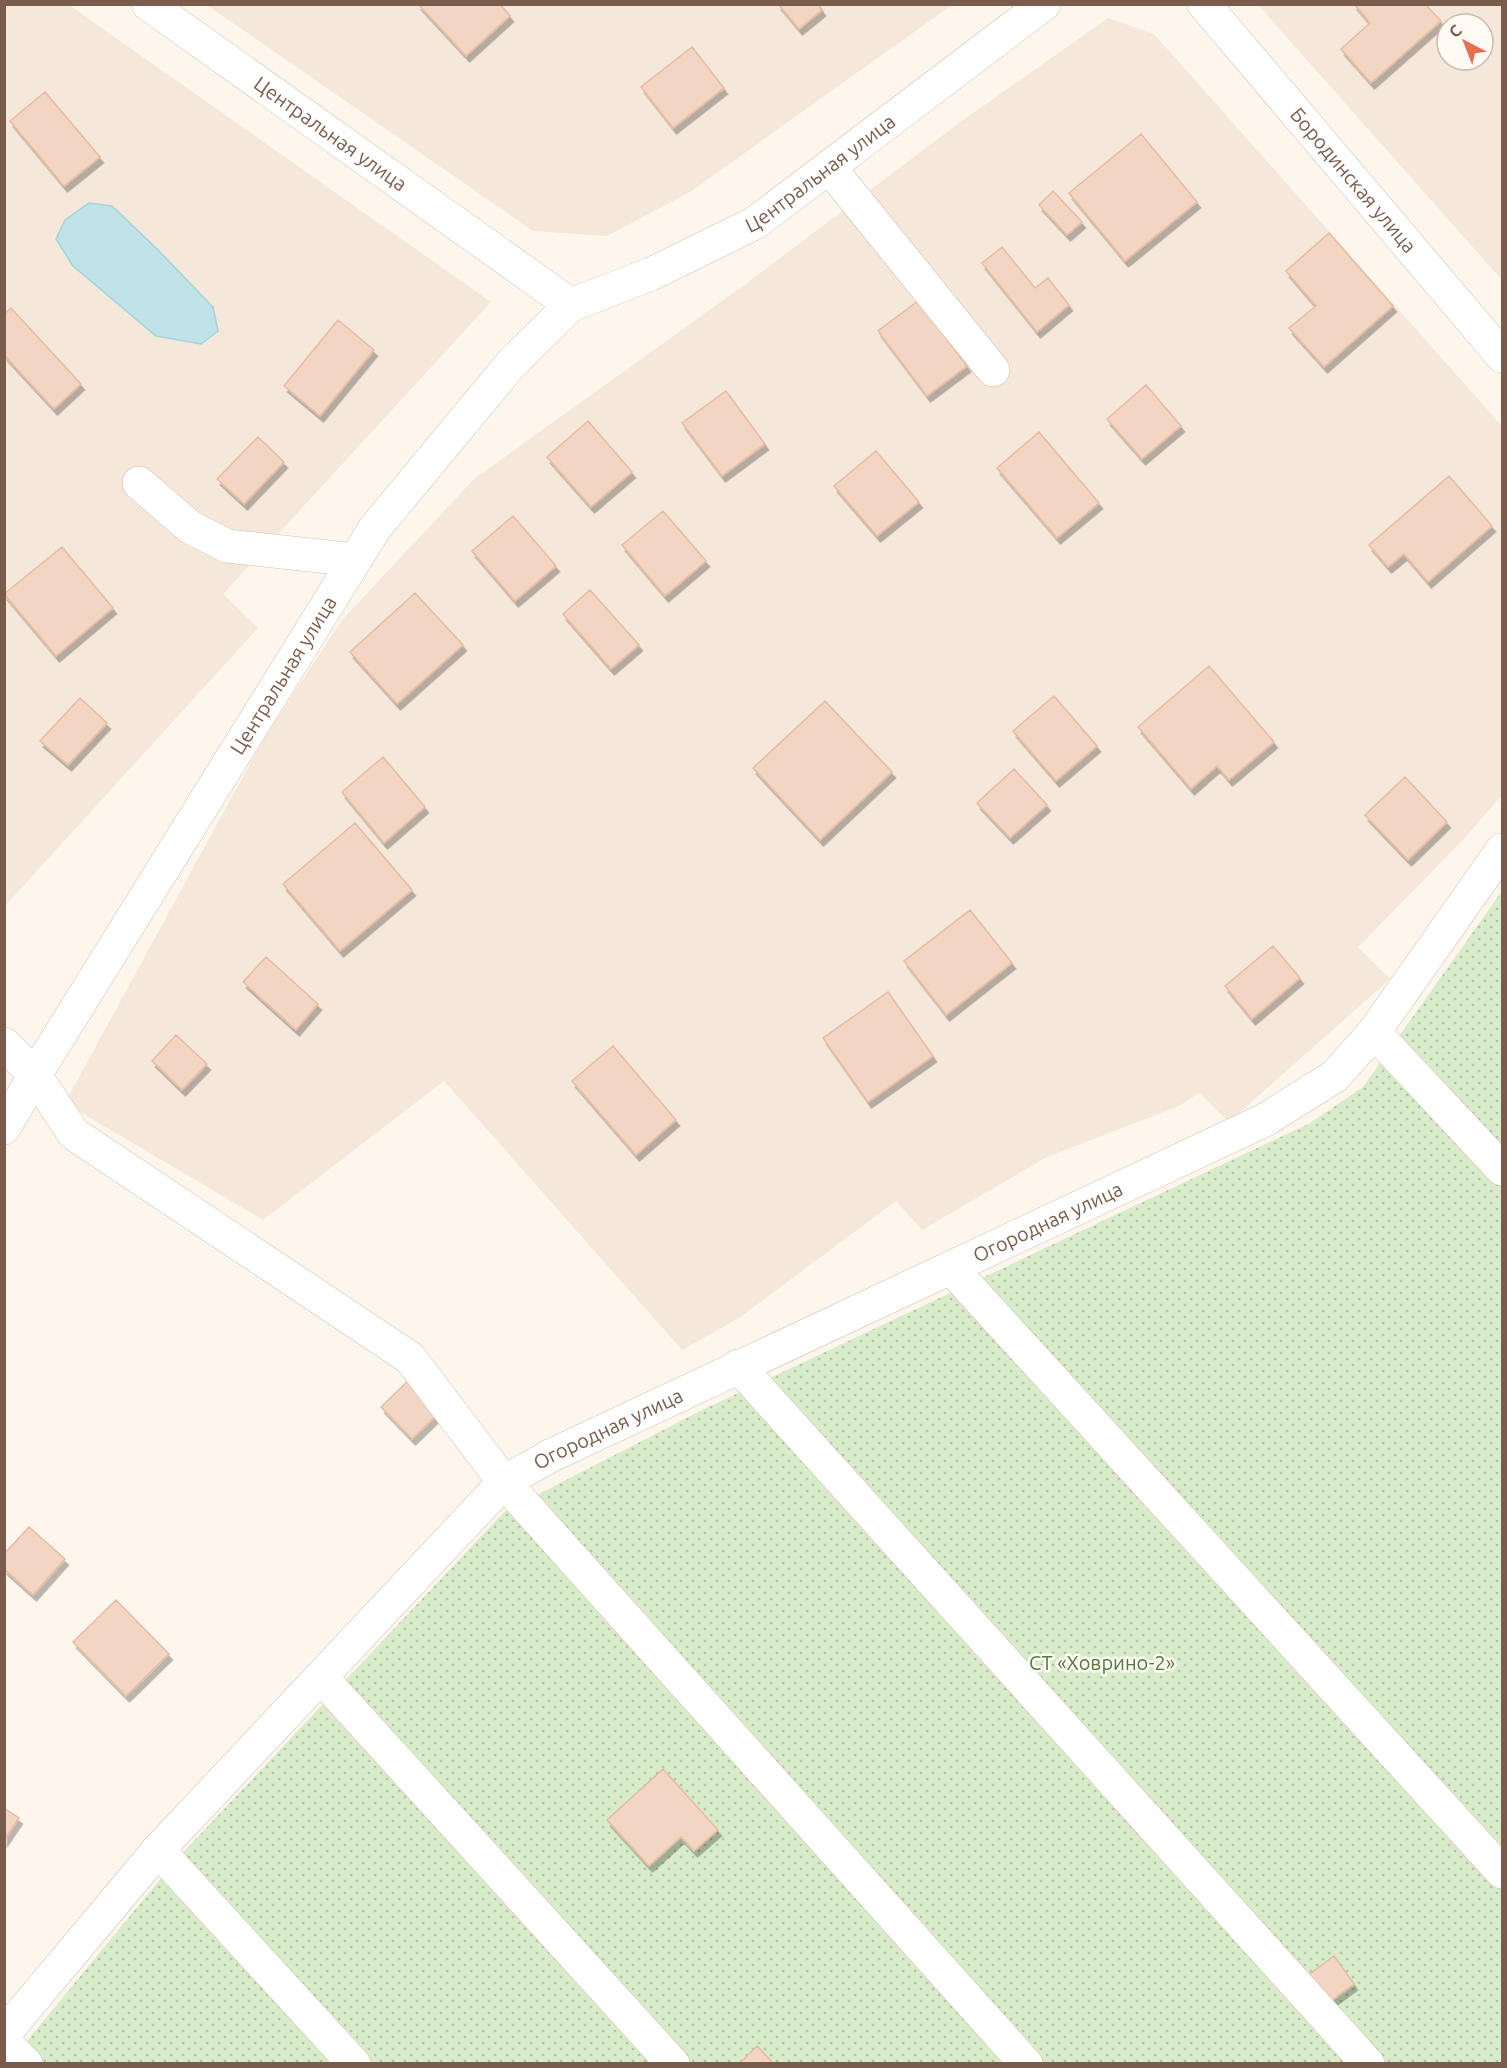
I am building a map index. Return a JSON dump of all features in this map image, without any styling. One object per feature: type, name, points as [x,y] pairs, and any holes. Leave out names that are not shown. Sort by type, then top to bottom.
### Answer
[{"type":"street","name":"Центральная улица","points":[[148,4],[571,305]]},
{"type":"street","name":"Центральная улица","points":[[4,1128],[375,528],[512,364],[571,305],[651,274],[755,223],[1044,4]]},
{"type":"street","name":"Бородинская улица","points":[[1204,4],[1503,356]]},
{"type":"street","points":[[829,167],[993,370]]},
{"type":"street","points":[[139,483],[190,527],[227,546],[355,560]]},
{"type":"street","name":"Огородная улица","points":[[4,2034],[158,1850],[504,1482],[550,1456],[738,1366],[1265,1120],[1335,1076],[1374,1032],[1503,850]]},
{"type":"street","points":[[1374,1032],[1503,1169]]},
{"type":"street","points":[[4,1044],[35,1076],[74,1134],[410,1358],[504,1482],[1026,2064]]},
{"type":"street","points":[[951,1268],[1503,1872]]},
{"type":"street","points":[[738,1366],[1368,2064]]},
{"type":"street","points":[[321,1677],[673,2064]]},
{"type":"street","points":[[158,1850],[354,2064]]},
{"type":"street","points":[[4,2041],[26,2064]]},
{"type":"shaded area","points":[[5,5],[69,5],[491,302],[223,594],[258,628],[5,906]]},
{"type":"shaded area","points":[[207,5],[952,5],[690,192],[607,236],[533,231]]},
{"type":"shaded area","points":[[1258,5],[1502,5],[1502,280]]},
{"type":"shaded area","points":[[1108,18],[1154,34],[1502,426],[1502,795],[1461,842],[1358,947],[1390,979],[1229,1122],[1199,1093],[1179,1106],[1047,1157],[922,1230],[896,1201],[739,1318],[682,1350],[444,1081],[263,1220],[65,1103],[264,738],[342,620],[474,479],[743,286],[959,123]]},
{"type":"green space","name":"СТ «Ховрино-2»","points":[[1502,891],[1502,2063],[8,2064],[176,1860],[504,1512],[698,1412],[1310,1123],[1363,1087]]},
{"type":"water","points":[[89,203],[112,206],[157,249],[213,307],[218,331],[201,344],[156,336],[73,266],[56,239],[65,220]]},
{"type":"building","points":[[418,4],[500,4],[510,16],[466,56]]},
{"type":"building","points":[[778,4],[818,4],[822,10],[799,29]]},
{"type":"building","points":[[1354,4],[1425,4],[1435,15],[1435,26],[1371,83],[1341,49],[1370,23]]},
{"type":"building","points":[[692,47],[724,88],[673,128],[641,87]]},
{"type":"building","points":[[45,92],[100,157],[64,186],[10,121]]},
{"type":"building","points":[[1141,134],[1197,202],[1125,261],[1069,193]]},
{"type":"building","points":[[1053,191],[1082,222],[1067,235],[1039,205]]},
{"type":"building","points":[[1329,233],[1393,306],[1324,367],[1289,328],[1316,306],[1286,271]]},
{"type":"building","points":[[1002,247],[1035,288],[1048,278],[1069,305],[1037,332],[982,263]]},
{"type":"building","points":[[918,301],[967,366],[927,396],[878,331]]},
{"type":"building","points":[[11,308],[81,384],[54,409],[4,355],[4,314]]},
{"type":"building","points":[[338,320],[374,350],[320,416],[284,386]]},
{"type":"building","points":[[1146,385],[1181,426],[1142,459],[1107,419]]},
{"type":"building","points":[[726,391],[765,444],[722,476],[682,423]]},
{"type":"building","points":[[588,421],[632,472],[591,507],[547,457]]},
{"type":"building","points":[[1039,432],[1099,503],[1057,538],[997,468]]},
{"type":"building","points":[[258,437],[284,462],[244,504],[217,479]]},
{"type":"building","points":[[876,451],[919,502],[877,536],[834,486]]},
{"type":"building","points":[[1449,476],[1492,526],[1428,582],[1404,554],[1388,567],[1369,545]]},
{"type":"building","points":[[663,511],[706,561],[665,596],[622,545]]},
{"type":"building","points":[[513,516],[556,566],[515,601],[472,551]]},
{"type":"building","points":[[62,547],[113,608],[56,656],[4,594]]},
{"type":"building","points":[[590,590],[639,645],[611,669],[563,614]]},
{"type":"building","points":[[415,593],[463,645],[397,704],[350,652]]},
{"type":"building","points":[[1209,666],[1274,742],[1229,780],[1217,766],[1191,789],[1138,727]]},
{"type":"building","points":[[1054,696],[1097,746],[1056,781],[1013,731]]},
{"type":"building","points":[[80,698],[107,723],[68,765],[40,741]]},
{"type":"building","points":[[825,701],[892,772],[820,840],[753,768]]},
{"type":"building","points":[[383,757],[425,807],[384,843],[342,792]]},
{"type":"building","points":[[1014,769],[1047,805],[1010,838],[977,803]]},
{"type":"building","points":[[1405,777],[1447,822],[1408,860],[1365,815]]},
{"type":"building","points":[[355,823],[412,890],[340,951],[283,884]]},
{"type":"building","points":[[970,910],[1012,963],[946,1015],[904,961]]},
{"type":"building","points":[[1273,946],[1300,978],[1252,1019],[1225,986]]},
{"type":"building","points":[[266,957],[318,1004],[296,1030],[243,982]]},
{"type":"building","points":[[888,992],[933,1056],[868,1102],[823,1038]]},
{"type":"building","points":[[176,1035],[207,1064],[182,1090],[152,1061]]},
{"type":"building","points":[[613,1046],[676,1120],[636,1155],[572,1081]]},
{"type":"building","points":[[411,1378],[442,1410],[412,1439],[381,1407]]},
{"type":"building","points":[[29,1527],[65,1559],[33,1595],[4,1569],[4,1554]]},
{"type":"building","points":[[116,1600],[169,1654],[126,1696],[73,1642]]},
{"type":"building","points":[[663,1769],[718,1830],[694,1851],[681,1837],[649,1866],[607,1820]]},
{"type":"building","points":[[4,1808],[19,1818],[4,1840]]},
{"type":"building","points":[[1334,1956],[1354,1984],[1316,2012],[1296,1984]]},
{"type":"building","points":[[757,2046],[774,2064],[739,2064]]}]
